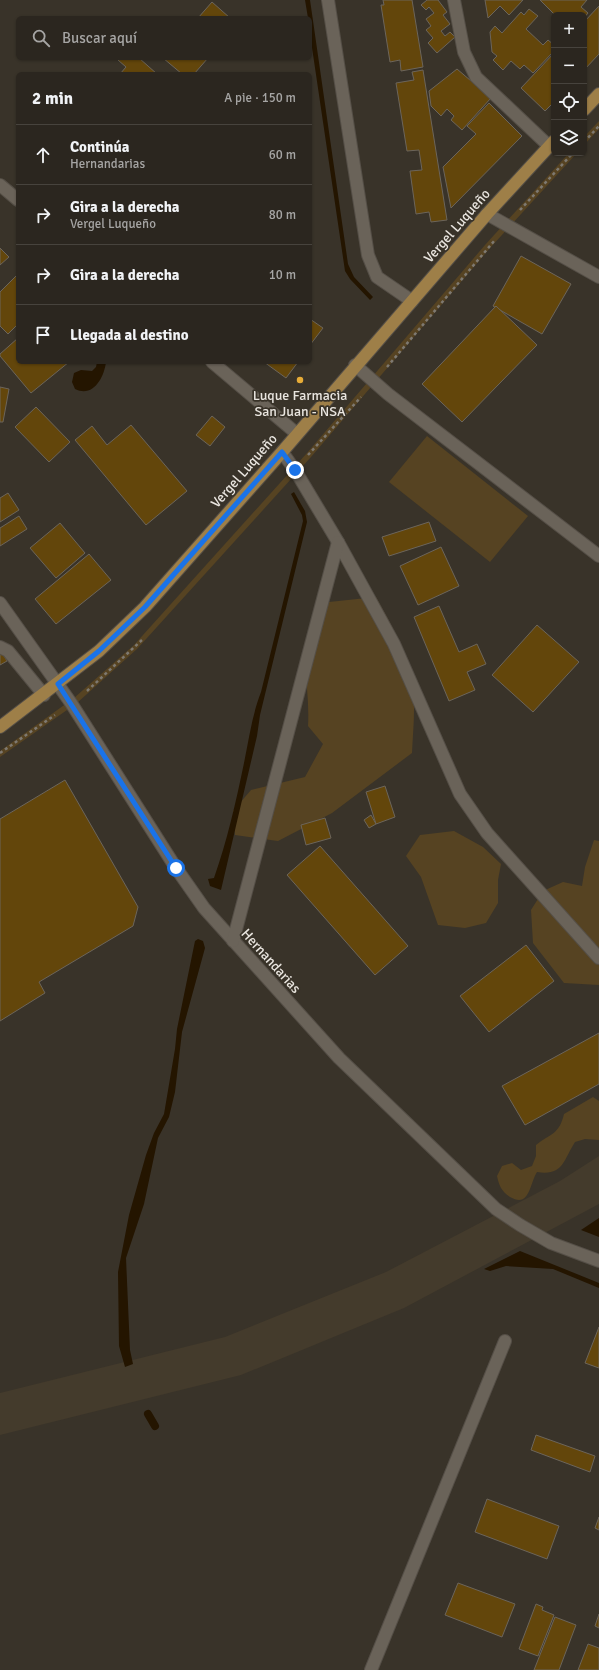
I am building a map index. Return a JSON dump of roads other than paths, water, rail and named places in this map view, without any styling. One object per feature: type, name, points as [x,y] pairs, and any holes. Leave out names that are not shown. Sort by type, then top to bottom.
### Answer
[{"type":"main road","points":[[587,107],[599,94]]},
{"type":"main road","name":"Vergel Luqueño","points":[[0,727],[44,695],[99,651],[145,607],[282,452],[296,433],[487,214],[551,144]]},
{"type":"street","points":[[328,0],[368,255],[377,277],[412,301]]},
{"type":"street","points":[[454,0],[464,52],[476,77],[551,144]]},
{"type":"street","points":[[0,185],[16,198]]},
{"type":"street","points":[[487,214],[599,277]]},
{"type":"street","points":[[214,364],[296,433]]},
{"type":"street","points":[[355,365],[388,394],[599,556]]},
{"type":"street","points":[[282,452],[295,470],[338,542],[394,644],[460,794],[487,833],[599,958]]},
{"type":"street","points":[[233,941],[338,542]]},
{"type":"street","name":"Hernandarias","points":[[0,603],[58,684],[176,868],[204,908],[339,1058],[496,1208],[520,1225],[551,1243],[599,1261]]},
{"type":"street","points":[[0,647],[8,651],[44,695]]},
{"type":"street","points":[[371,1670],[505,1341]]},
{"type":"waterway","points":[[148,1414],[155,1426]]},
{"type":"place","name":"Luque Farmacia San Juan - NSA","points":[[300,380]]}]
